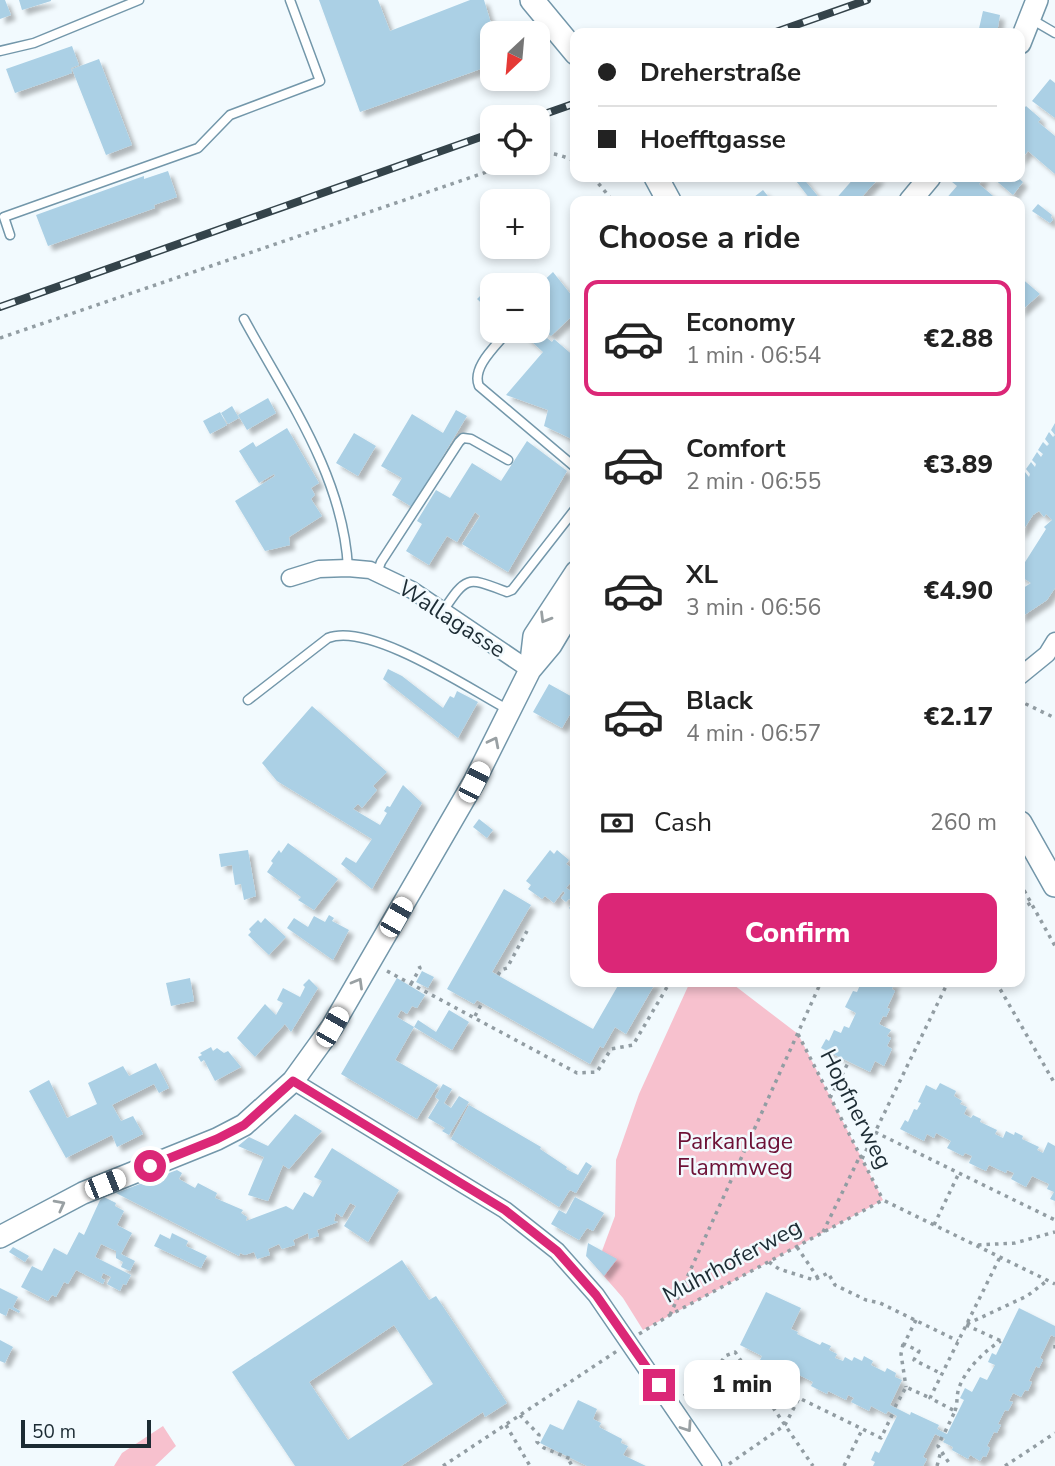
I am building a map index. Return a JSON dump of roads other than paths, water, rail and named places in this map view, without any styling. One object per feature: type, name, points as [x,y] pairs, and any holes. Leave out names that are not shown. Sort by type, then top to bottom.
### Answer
[{"type":"main road","points":[[532,0],[570,46]]},
{"type":"main road","points":[[1025,832],[1055,885]]},
{"type":"street","points":[[1025,31],[1034,9]]},
{"type":"street","points":[[915,196],[926,182]]},
{"type":"street","name":"Wallagasse","points":[[290,578],[319,569],[348,568],[377,573],[412,590],[530,670]]},
{"type":"street","points":[[530,670],[534,636],[570,581]]},
{"type":"street","points":[[0,1237],[83,1193],[217,1139],[244,1125],[293,1081],[332,1027],[474,782],[530,670],[551,645],[570,613]]},
{"type":"street","points":[[1025,672],[1047,654],[1055,641]]},
{"type":"street","points":[[293,1081],[505,1210],[557,1251],[596,1295],[721,1465]]},
{"type":"lane","points":[[10,235],[4,217],[198,148],[230,115],[320,81],[290,0]]},
{"type":"lane","points":[[0,51],[34,43],[134,1]]},
{"type":"lane","points":[[1034,9],[1055,33]]},
{"type":"lane","points":[[244,319],[325,468],[338,504],[348,568]]},
{"type":"lane","points":[[499,343],[478,369],[476,381],[570,463]]},
{"type":"lane","points":[[377,573],[380,562],[458,442],[463,438],[471,439],[508,460]]},
{"type":"lane","points":[[443,611],[463,584],[469,581],[507,592],[512,590],[570,516]]},
{"type":"lane","points":[[248,700],[328,638],[339,634],[390,645],[510,710]]},
{"type":"railway","points":[[787,28],[867,0]]},
{"type":"railway","points":[[550,112],[570,105]]},
{"type":"railway","points":[[0,307],[480,137]]},
{"type":"park label","name":"Parkanlage Flammweg","points":[[735,1154]]}]
